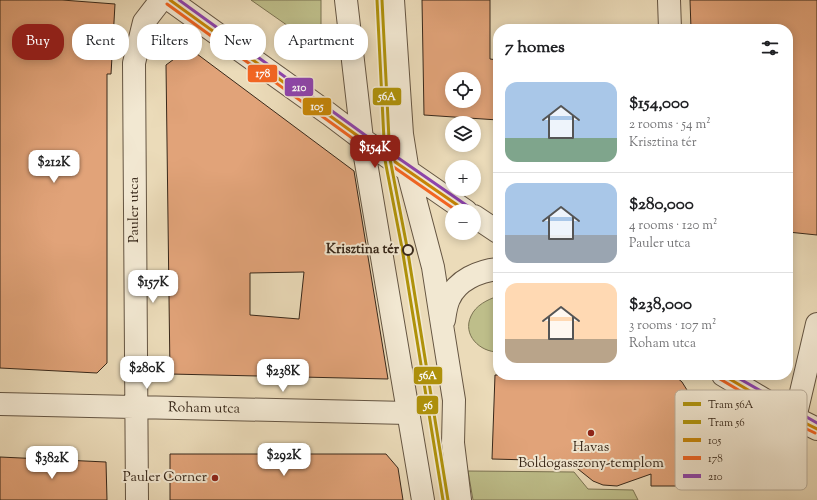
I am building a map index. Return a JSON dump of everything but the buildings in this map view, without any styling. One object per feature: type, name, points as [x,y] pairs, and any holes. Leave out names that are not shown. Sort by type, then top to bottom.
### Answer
[{"type":"street","name":"Pauler utca","points":[[137,500],[147,407],[134,63],[144,22],[161,0]]},
{"type":"street","points":[[170,0],[408,172],[456,204]]},
{"type":"street","points":[[346,0],[362,139],[423,500]]},
{"type":"street","points":[[392,0],[402,134],[408,172],[433,267],[454,400],[453,443],[460,500]]},
{"type":"street","points":[[669,0],[670,24]]},
{"type":"street","points":[[481,221],[493,229]]},
{"type":"street","points":[[442,325],[449,298],[459,286],[469,277],[493,270]]},
{"type":"street","points":[[802,390],[817,324]]},
{"type":"street","points":[[730,380],[747,390]]},
{"type":"street","name":"Roham utca","points":[[0,404],[408,413]]},
{"type":"street","points":[[807,423],[817,428]]},
{"type":"green space","points":[[251,0],[321,0],[321,24],[285,24]]},
{"type":"green space","points":[[493,298],[493,351],[479,346],[474,341],[469,330],[469,323],[473,312],[486,301]]},
{"type":"green space","points":[[468,471],[574,472],[588,489],[633,490],[638,500],[473,500]]},
{"type":"tram line","name":"56","points":[[377,0],[385,160],[402,248],[443,500]]},
{"type":"tram line","name":"56A","points":[[382,0],[390,159],[407,247],[448,500]]},
{"type":"transit line","name":"105","points":[[170,0],[362,139],[456,204]]},
{"type":"transit line","name":"210","points":[[179,0],[365,135],[465,204]]},
{"type":"transit line","name":"178","points":[[167,4],[359,143],[447,204]]},
{"type":"transit line","name":"178","points":[[722,380],[738,390]]},
{"type":"transit line","name":"105","points":[[731,380],[748,390]]},
{"type":"transit line","name":"210","points":[[742,380],[759,390]]},
{"type":"transit line","name":"210","points":[[807,417],[817,423]]},
{"type":"transit line","name":"105","points":[[807,424],[817,429]]},
{"type":"transit line","name":"178","points":[[807,429],[815,433]]},
{"type":"place","name":"Krisztina tér","points":[[408,250]]},
{"type":"place","name":"Havas Boldogasszony-templom","points":[[591,433]]},
{"type":"place","name":"Pauler Corner","points":[[215,478]]}]
